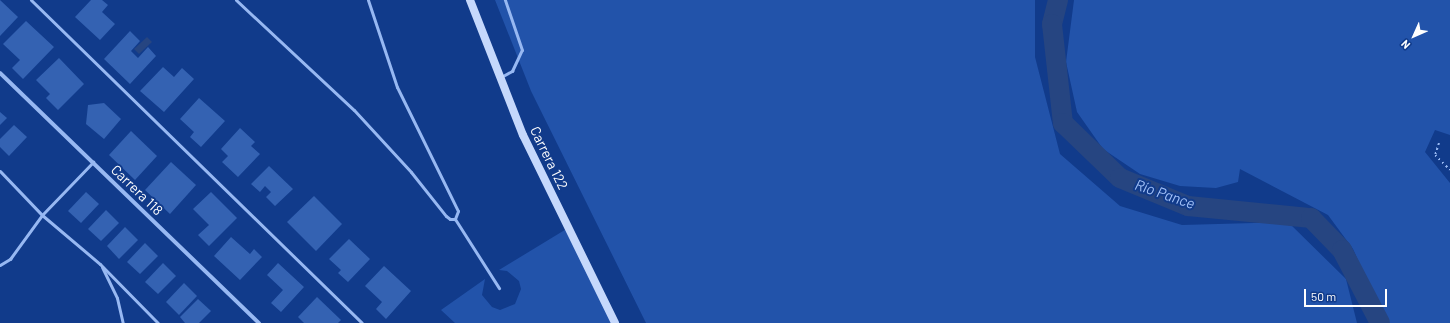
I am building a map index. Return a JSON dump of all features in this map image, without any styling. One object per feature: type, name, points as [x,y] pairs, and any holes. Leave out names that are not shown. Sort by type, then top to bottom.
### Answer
[{"type":"street","name":"Carrera 122","points":[[470,0],[499,78],[523,135],[615,323]]},
{"type":"street","name":"Carrera 118","points":[[0,73],[259,323]]},
{"type":"lane","points":[[31,0],[362,323]]},
{"type":"lane","points":[[236,0],[354,110],[411,172],[446,216],[450,219],[455,219]]},
{"type":"lane","points":[[368,0],[397,87],[458,211],[455,219]]},
{"type":"lane","points":[[499,78],[512,71],[522,50],[505,0]]},
{"type":"lane","points":[[0,265],[10,259],[42,214],[93,162]]},
{"type":"lane","points":[[0,171],[42,214],[100,264],[158,323]]},
{"type":"lane","points":[[455,219],[499,288]]},
{"type":"lane","points":[[100,264],[117,298],[123,323]]},
{"type":"path","points":[[1440,143],[1435,155],[1450,170]]},
{"type":"shaded area","points":[[495,0],[1035,0],[1035,57],[1060,154],[1120,206],[1182,225],[1288,222],[1346,279],[1357,323],[646,323],[531,91]]},
{"type":"shaded area","points":[[1074,0],[1450,0],[1450,135],[1435,130],[1425,152],[1450,183],[1450,323],[1386,323],[1353,249],[1328,215],[1240,169],[1238,182],[1216,188],[1180,186],[1140,174],[1103,149],[1077,112],[1066,62]]},
{"type":"shaded area","points":[[147,37],[152,42],[139,54],[134,49]]},
{"type":"shaded area","points":[[568,228],[615,323],[455,323],[441,310],[485,279],[482,295],[492,307],[500,310],[515,304],[521,289],[519,281],[507,271],[499,270]]},
{"type":"building","points":[[0,0],[18,17],[0,36]]},
{"type":"building","points":[[91,0],[102,0],[108,5],[102,12],[115,24],[100,40],[75,17]]},
{"type":"building","points":[[26,21],[54,47],[23,79],[12,68],[20,60],[3,44]]},
{"type":"building","points":[[130,31],[140,41],[131,51],[138,58],[148,47],[156,56],[130,84],[104,59]]},
{"type":"building","points":[[59,58],[84,84],[58,110],[46,98],[50,94],[36,80]]},
{"type":"building","points":[[163,67],[174,77],[182,68],[194,79],[164,112],[140,91]]},
{"type":"building","points":[[199,98],[225,121],[201,147],[190,137],[194,132],[180,119]]},
{"type":"building","points":[[104,103],[121,119],[104,139],[86,124],[88,105]]},
{"type":"building","points":[[0,112],[7,118],[0,125]]},
{"type":"building","points":[[14,125],[27,137],[9,156],[0,147],[0,139]]},
{"type":"building","points":[[240,128],[255,142],[251,146],[260,154],[238,177],[222,162],[228,156],[221,149]]},
{"type":"building","points":[[131,131],[157,156],[135,180],[109,155]]},
{"type":"building","points":[[171,162],[196,185],[170,214],[145,190]]},
{"type":"building","points":[[269,166],[293,189],[275,206],[266,197],[271,192],[265,186],[260,192],[251,184]]},
{"type":"building","points":[[86,192],[99,204],[81,223],[68,211]]},
{"type":"building","points":[[211,192],[237,218],[209,246],[198,235],[209,225],[193,209]]},
{"type":"building","points":[[314,196],[342,224],[316,251],[287,222]]},
{"type":"building","points":[[106,210],[119,223],[101,241],[88,229]]},
{"type":"building","points":[[125,227],[138,240],[119,259],[107,246]]},
{"type":"building","points":[[231,237],[250,254],[254,249],[262,257],[240,280],[214,256]]},
{"type":"building","points":[[349,239],[370,259],[348,282],[338,273],[341,270],[329,259]]},
{"type":"building","points":[[145,243],[158,256],[140,274],[127,262]]},
{"type":"building","points":[[163,263],[176,276],[158,294],[145,282]]},
{"type":"building","points":[[278,263],[304,287],[281,312],[271,303],[283,290],[267,275]]},
{"type":"building","points":[[384,266],[411,291],[386,319],[376,309],[382,302],[365,286]]},
{"type":"building","points":[[184,283],[197,296],[179,315],[166,302]]},
{"type":"building","points":[[317,297],[341,320],[338,323],[304,323],[298,317]]},
{"type":"building","points":[[198,299],[211,311],[199,323],[185,323],[180,317]]},
{"type":"waterway","name":"Río Pance","points":[[1058,0],[1052,24],[1063,123],[1120,178],[1188,206],[1311,218],[1342,250],[1380,323]]}]
